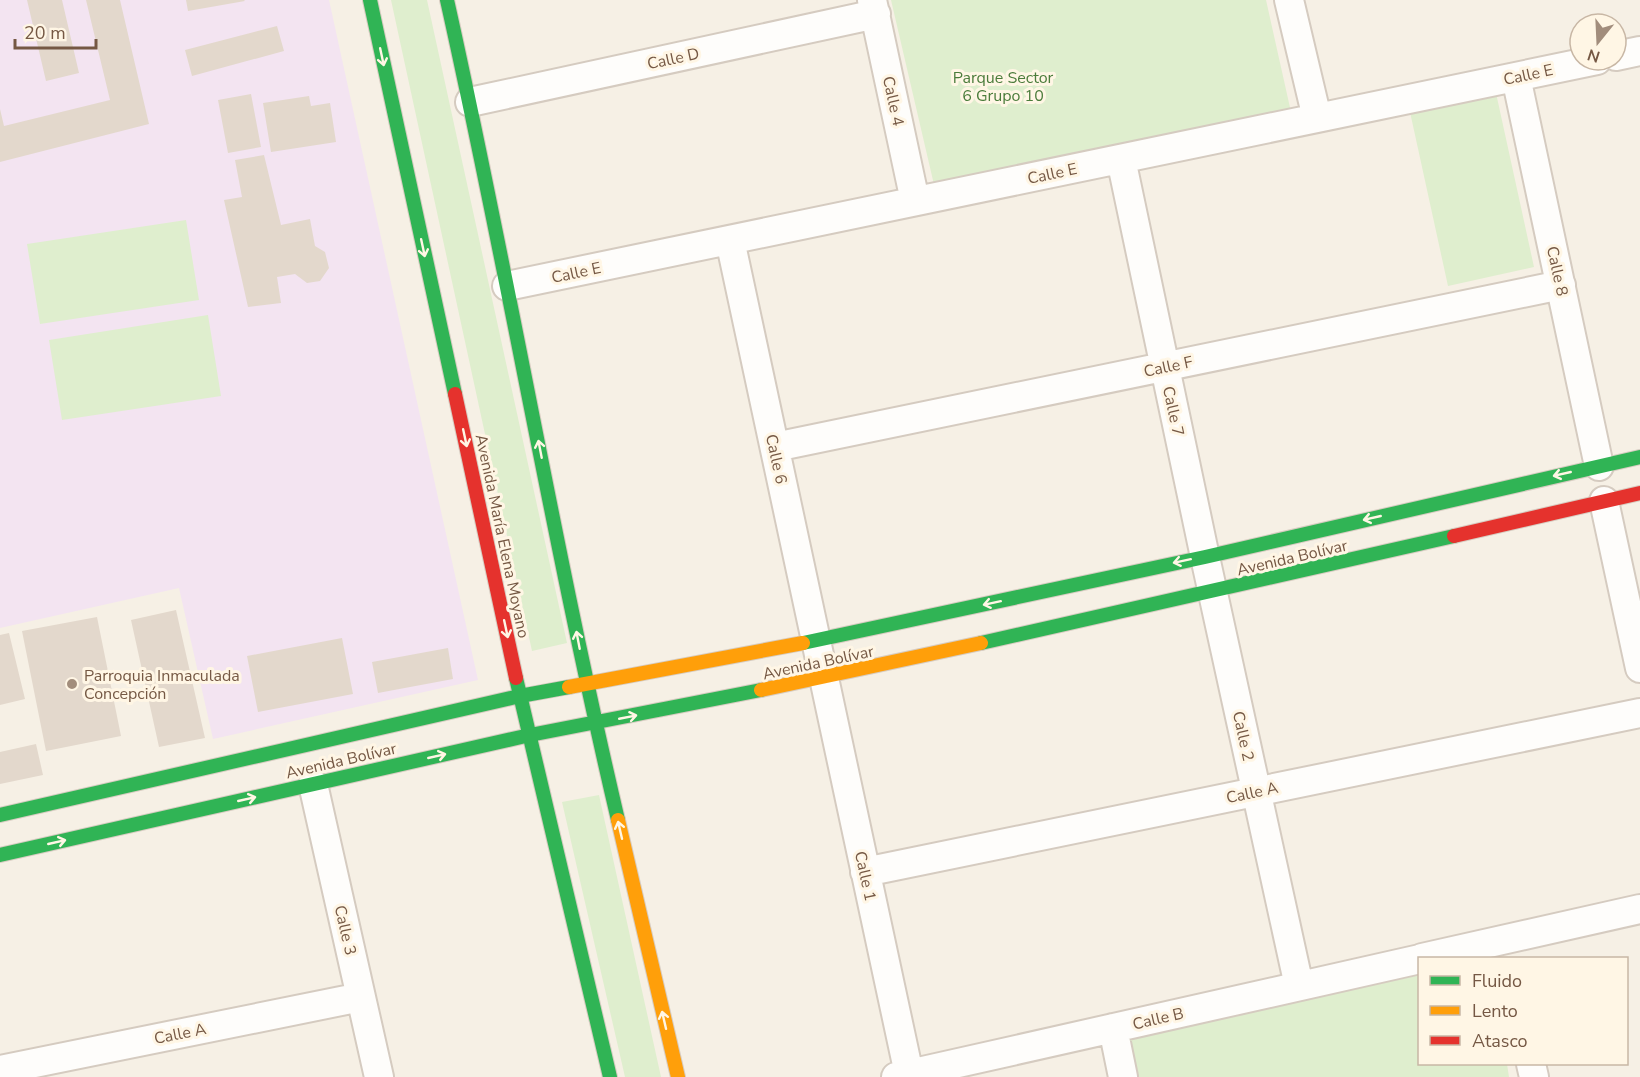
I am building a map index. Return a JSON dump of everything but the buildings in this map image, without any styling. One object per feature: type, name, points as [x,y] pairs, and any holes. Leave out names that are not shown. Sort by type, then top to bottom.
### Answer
[{"type":"street","name":"Avenida María Elena Moyano","points":[[370,0],[520,696],[610,1077]]},
{"type":"street","points":[[447,0],[470,102],[586,684],[678,1077]]},
{"type":"street","points":[[1290,0],[1317,118]]},
{"type":"street","name":"Calle D","points":[[470,102],[874,7]]},
{"type":"street","name":"Calle 4","points":[[874,7],[915,201]]},
{"type":"street","name":"Calle E","points":[[507,286],[1568,66]]},
{"type":"street","name":"Calle 8","points":[[1516,77],[1599,466]]},
{"type":"street","name":"Calle 7","points":[[1121,159],[1212,592]]},
{"type":"street","name":"Calle 6","points":[[730,240],[824,678]]},
{"type":"street","name":"Calle F","points":[[775,447],[1561,285]]},
{"type":"street","name":"Avenida Bolívar","points":[[0,815],[520,696],[816,641],[1640,457]]},
{"type":"street","name":"Avenida Bolívar","points":[[0,855],[530,735],[824,678],[1212,592],[1640,493]]},
{"type":"street","points":[[1604,501],[1640,668]]},
{"type":"street","name":"Calle 2","points":[[1212,592],[1299,986]]},
{"type":"street","name":"Calle 1","points":[[824,678],[865,872],[902,1076]]},
{"type":"street","name":"Calle A","points":[[865,872],[1640,713]]},
{"type":"street","name":"Calle 3","points":[[313,784],[379,1077]]},
{"type":"street","name":"Calle B","points":[[1438,957],[1507,949],[1640,909]]},
{"type":"street","name":"Calle B","points":[[902,1076],[1418,960]]},
{"type":"street","name":"Calle A","points":[[0,1070],[361,997]]},
{"type":"street","points":[[1113,1028],[1123,1077]]},
{"type":"shaded area","points":[[0,0],[329,0],[478,680],[213,739],[179,588],[0,628]]},
{"type":"green space","points":[[391,0],[427,0],[567,643],[532,651]]},
{"type":"green space","name":"Parque Sector 6 Grupo 10","points":[[891,0],[1266,0],[1291,112],[935,189]]},
{"type":"green space","points":[[1496,93],[1534,267],[1448,286],[1410,112]]},
{"type":"green space","points":[[186,220],[199,300],[40,324],[27,244]]},
{"type":"green space","points":[[208,315],[221,396],[62,420],[49,340]]},
{"type":"green space","points":[[599,795],[661,1077],[625,1077],[562,802]]},
{"type":"green space","points":[[1418,975],[1418,1065],[1507,1065],[1509,1077],[1134,1077],[1127,1040]]},
{"type":"traffic: fast","points":[[370,0],[455,394]]},
{"type":"traffic: fast","points":[[447,0],[573,615],[618,820]]},
{"type":"traffic: fast","points":[[803,643],[1205,557],[1640,457]]},
{"type":"traffic: fast","points":[[981,643],[1454,536]]},
{"type":"traffic: fast","points":[[516,678],[610,1077]]},
{"type":"traffic: fast","points":[[0,815],[520,696],[569,687]]},
{"type":"traffic: fast","points":[[0,855],[530,735],[761,690]]},
{"type":"traffic: slow","points":[[569,687],[803,643]]},
{"type":"traffic: slow","points":[[761,690],[981,643]]},
{"type":"traffic: slow","points":[[618,820],[678,1077]]},
{"type":"traffic: jam","points":[[455,394],[516,678]]},
{"type":"traffic: jam","points":[[1454,536],[1640,493]]},
{"type":"place","name":"Parroquia Inmaculada Concepción","points":[[72,684]]}]
